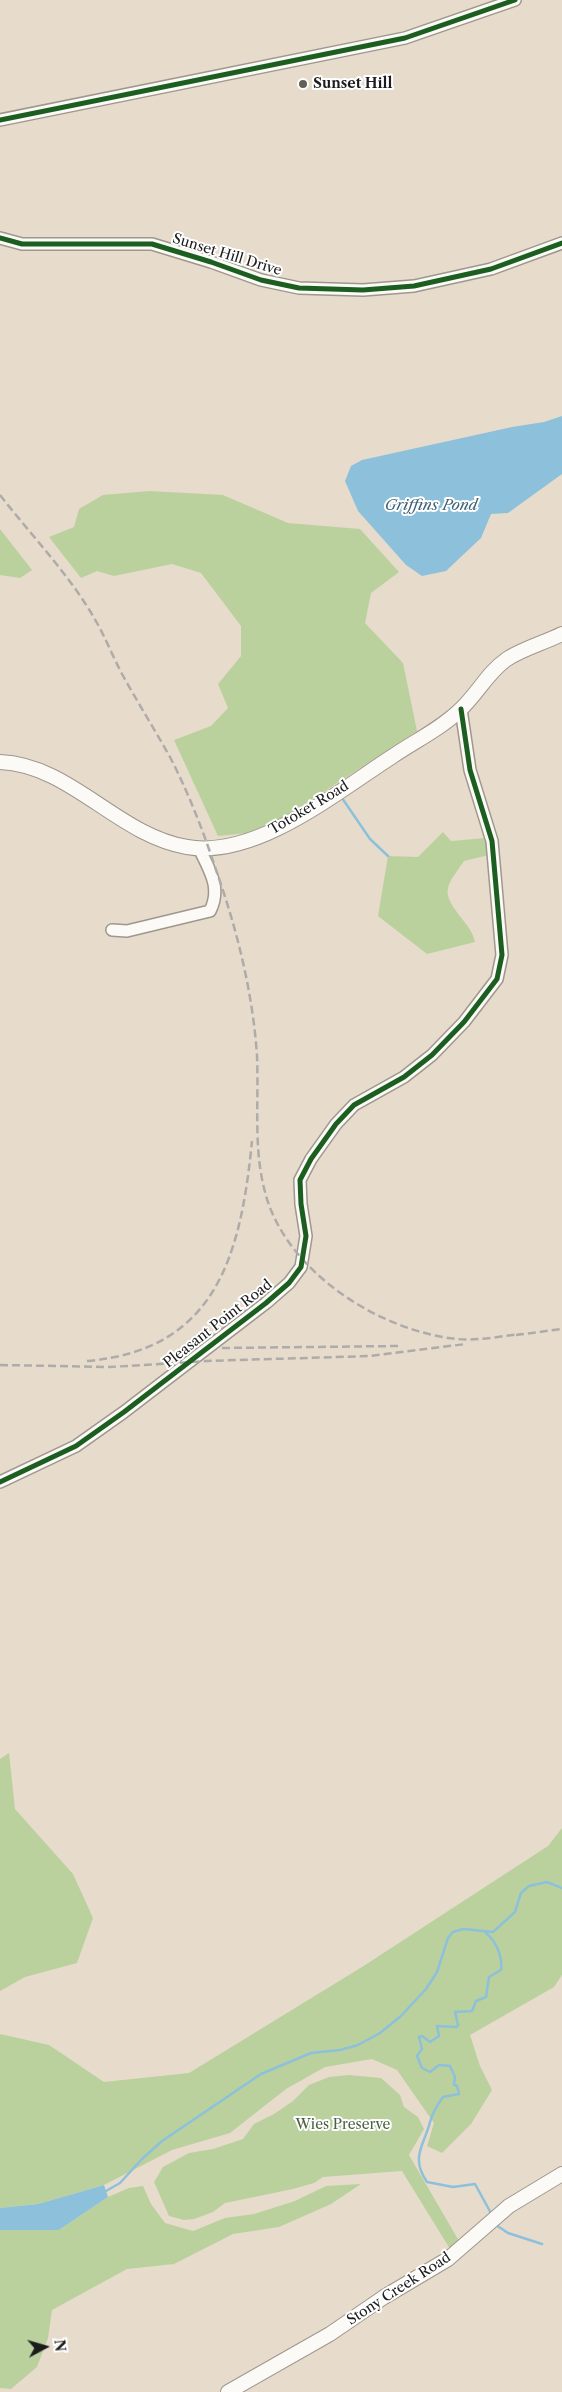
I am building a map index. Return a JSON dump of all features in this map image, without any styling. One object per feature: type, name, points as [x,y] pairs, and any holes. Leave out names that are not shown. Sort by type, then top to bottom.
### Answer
[{"type":"main road","name":"Totoket Road","points":[[0,762],[21,764],[47,773],[142,832],[174,844],[199,848],[235,845],[275,830],[348,785],[461,709],[492,672],[507,659],[562,634]]},
{"type":"main road","name":"Stony Creek Road","points":[[228,2392],[330,2334],[384,2296],[448,2259],[509,2206],[562,2174]]},
{"type":"street","points":[[0,120],[405,38],[515,0]]},
{"type":"street","name":"Sunset Hill Drive","points":[[0,238],[22,244],[152,244],[211,262],[260,280],[300,288],[363,290],[414,286],[491,270],[562,243]]},
{"type":"street","name":"Pleasant Point Road","points":[[0,1482],[76,1446],[124,1412],[266,1303],[289,1283],[301,1267],[303,1260],[306,1236],[301,1204],[300,1180],[311,1159],[336,1124],[354,1105],[404,1077],[432,1055],[464,1022],[497,979],[502,955],[492,841],[470,770],[461,709]]},
{"type":"street","points":[[112,930],[127,931],[210,912],[214,903],[214,880],[199,848]]},
{"type":"green space","points":[[149,491],[223,495],[288,523],[360,529],[399,572],[371,593],[365,623],[403,663],[417,731],[288,815],[248,833],[218,836],[174,740],[211,726],[228,708],[218,684],[241,656],[241,626],[201,573],[172,564],[114,576],[97,571],[81,578],[49,537],[74,527],[79,509],[103,495]]},
{"type":"green space","points":[[0,529],[32,570],[20,578],[0,575]]},
{"type":"green space","points":[[443,832],[451,841],[486,838],[489,855],[464,861],[448,888],[450,901],[469,928],[475,942],[427,954],[378,916],[388,856],[418,857]]},
{"type":"green space","points":[[9,1753],[15,1809],[73,1874],[93,1918],[77,1963],[25,1977],[0,1991],[0,1759]]},
{"type":"green space","points":[[562,1828],[562,1975],[554,1987],[470,2035],[480,2066],[492,2090],[471,2124],[442,2153],[427,2146],[434,2123],[397,2070],[372,2059],[325,2067],[286,2089],[230,2133],[172,2150],[104,2185],[38,2204],[0,2208],[0,2034],[49,2045],[104,2082],[189,2073],[362,1967],[548,1846]]},
{"type":"green space","name":"Wies Preserve","points":[[349,2075],[381,2078],[400,2095],[404,2107],[418,2117],[424,2129],[409,2155],[459,2241],[450,2249],[402,2171],[323,2177],[314,2183],[293,2189],[225,2203],[213,2212],[194,2219],[184,2220],[169,2216],[154,2182],[163,2167],[189,2153],[213,2149],[243,2139],[254,2124],[274,2114],[293,2101],[309,2085],[329,2077]]},
{"type":"green space","points":[[361,2184],[331,2204],[279,2227],[233,2234],[174,2264],[127,2269],[52,2310],[48,2338],[37,2367],[11,2389],[0,2388],[0,2230],[59,2230],[108,2197],[129,2188],[143,2186],[151,2204],[165,2223],[193,2231],[225,2218],[254,2214],[295,2201],[326,2186]]},
{"type":"water","name":"Griffins Pond","points":[[562,416],[562,474],[508,513],[491,514],[481,538],[446,571],[422,576],[406,565],[358,511],[345,481],[351,466],[362,460],[512,427],[544,422]]},
{"type":"water","points":[[104,2185],[108,2197],[59,2230],[0,2230],[0,2208],[38,2204]]},
{"type":"waterway","points":[[342,798],[370,839],[388,856]]},
{"type":"waterway","points":[[106,2191],[120,2183],[162,2141],[261,2074],[311,2053],[340,2050],[358,2045],[380,2033],[401,2016],[426,1989],[437,1972],[448,1938],[453,1932],[463,1929],[493,1932],[515,1912],[521,1893],[529,1886],[547,1882],[562,1888]]},
{"type":"waterway","points":[[486,1933],[493,1940],[501,1960],[501,1970],[489,1977],[486,1997],[476,2001],[472,2011],[455,2012],[458,2025],[456,2027],[437,2026],[439,2036],[430,2042],[422,2036],[419,2037],[422,2049],[417,2056],[422,2068],[430,2072],[439,2065],[450,2066],[455,2077],[454,2085],[457,2086],[459,2094],[443,2097],[437,2106],[422,2145],[419,2165],[427,2182],[453,2187],[475,2184],[492,2215]]},
{"type":"waterway","points":[[496,2225],[508,2233],[542,2244]]},
{"type":"railway","points":[[0,495],[60,569],[93,616],[122,674],[171,759],[201,828],[231,915],[248,985],[257,1056],[257,1124],[261,1175],[276,1221],[292,1247],[314,1271],[339,1292],[367,1310],[397,1324],[427,1334],[457,1339],[481,1339],[522,1334]]},
{"type":"railway","points":[[87,1361],[131,1353],[167,1338],[194,1316],[215,1288],[230,1256],[240,1221],[252,1141]]},
{"type":"railway","points":[[516,1335],[562,1329]]},
{"type":"railway","points":[[0,1365],[110,1367],[206,1361],[370,1356],[466,1344]]},
{"type":"railway","points":[[222,1348],[398,1346]]},
{"type":"cycle path","points":[[0,120],[405,38],[515,0]]},
{"type":"cycle path","points":[[0,238],[22,244],[152,244],[261,280],[299,288],[363,290],[414,286],[491,269],[562,243]]},
{"type":"cycle path","points":[[0,1482],[76,1446],[124,1412],[266,1303],[289,1283],[301,1267],[306,1236],[301,1204],[300,1180],[311,1159],[336,1124],[354,1105],[404,1077],[432,1055],[464,1022],[497,979],[502,955],[492,841],[470,770],[461,709]]},
{"type":"place","name":"Sunset Hill","points":[[303,84]]}]
